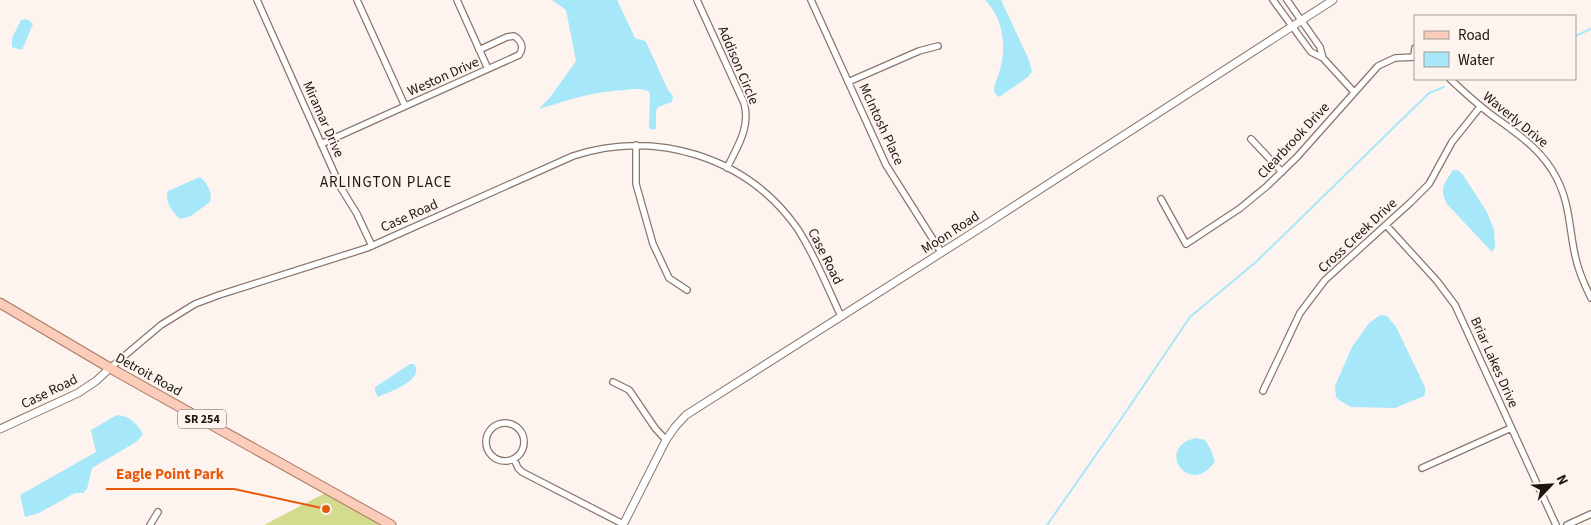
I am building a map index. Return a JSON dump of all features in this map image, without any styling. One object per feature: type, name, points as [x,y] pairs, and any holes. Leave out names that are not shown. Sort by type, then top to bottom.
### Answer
[{"type":"main road","name":"Detroit Road","points":[[0,303],[110,368],[392,525]]},
{"type":"street","name":"Miramar Drive","points":[[257,0],[341,188],[357,214],[372,246]]},
{"type":"street","points":[[357,0],[405,106]]},
{"type":"street","points":[[457,0],[488,69]]},
{"type":"street","name":"Addison Circle","points":[[697,0],[742,99],[746,113],[744,131],[728,168]]},
{"type":"street","name":"McIntosh Place","points":[[811,0],[886,165],[941,252]]},
{"type":"street","points":[[1273,0],[1310,52],[1323,58],[1354,92]]},
{"type":"street","points":[[1287,0],[1320,47],[1323,58]]},
{"type":"street","name":"Moon Road","points":[[623,524],[666,440],[679,422],[691,412],[1333,0]]},
{"type":"street","name":"Weston Drive","points":[[321,144],[488,69],[519,54],[522,50],[521,43],[517,38],[510,36],[479,50]]},
{"type":"street","points":[[848,82],[919,50],[938,46]]},
{"type":"street","name":"Clearbrook Drive","points":[[1161,199],[1186,244],[1239,209],[1282,172],[1354,92],[1382,64],[1395,58],[1414,56]]},
{"type":"street","name":"Waverly Drive","points":[[1451,80],[1480,107],[1532,145],[1546,161],[1556,177],[1568,210],[1578,268],[1591,298]]},
{"type":"street","name":"Cross Creek Drive","points":[[1263,391],[1300,313],[1325,280],[1429,184],[1452,142],[1480,107]]},
{"type":"street","points":[[1251,139],[1282,172]]},
{"type":"street","points":[[636,145],[636,184],[653,244],[669,278],[687,290]]},
{"type":"street","name":"Case Road","points":[[0,428],[78,393],[96,381],[161,325],[196,304],[219,295],[349,255],[567,158],[594,150],[636,145],[676,148],[700,156],[742,176],[759,188],[790,219],[811,251],[841,316]]},
{"type":"street","name":"Briar Lakes Drive","points":[[1386,225],[1451,298],[1556,525]]},
{"type":"street","points":[[612,382],[632,394],[655,428],[666,440]]},
{"type":"street","points":[[510,423],[520,431],[523,437],[522,450],[514,459],[502,461],[491,455],[487,450],[486,438],[488,432],[498,424],[510,423]]},
{"type":"street","points":[[1422,468],[1511,428]]},
{"type":"street","points":[[514,459],[522,472],[623,524]]},
{"type":"street","points":[[150,525],[158,512]]},
{"type":"street","points":[[1567,525],[1591,514]]},
{"type":"green space","points":[[327,492],[385,525],[264,525]]},
{"type":"water","points":[[552,0],[617,0],[635,38],[645,41],[647,44],[668,90],[673,96],[672,102],[658,107],[656,111],[656,129],[651,130],[649,127],[650,94],[642,89],[592,94],[539,109],[551,96],[576,61],[566,10]]},
{"type":"water","points":[[985,0],[1001,0],[1029,60],[1032,72],[1028,77],[999,97],[994,92],[994,89],[1003,54],[1002,34],[996,16]]},
{"type":"water","points":[[27,19],[33,24],[22,50],[12,47],[12,38],[21,20]]},
{"type":"water","points":[[1453,170],[1458,170],[1463,175],[1487,212],[1494,230],[1495,248],[1492,252],[1447,204],[1443,190]]},
{"type":"water","points":[[200,177],[209,188],[210,202],[191,216],[180,219],[168,203],[168,191]]},
{"type":"water","points":[[1380,315],[1387,316],[1396,327],[1425,387],[1425,393],[1424,396],[1395,408],[1351,407],[1336,397],[1335,386],[1352,347],[1369,323]]},
{"type":"water","points":[[410,364],[414,364],[416,370],[411,380],[405,385],[378,397],[375,387]]},
{"type":"water","points":[[117,415],[132,421],[143,434],[136,442],[92,468],[87,489],[83,493],[75,493],[39,513],[25,517],[20,495],[96,452],[91,430]]},
{"type":"water","points":[[1196,438],[1205,440],[1215,462],[1204,472],[1192,475],[1180,468],[1177,454],[1179,448],[1186,442]]},
{"type":"waterway","points":[[1576,36],[1591,29]]},
{"type":"waterway","points":[[1047,525],[1190,317],[1257,261],[1429,93],[1444,87]]},
{"type":"place","name":"Eagle Point Park","points":[[326,509]]},
{"type":"district","name":"ARLINGTON PLACE","points":[[386,182]]}]
